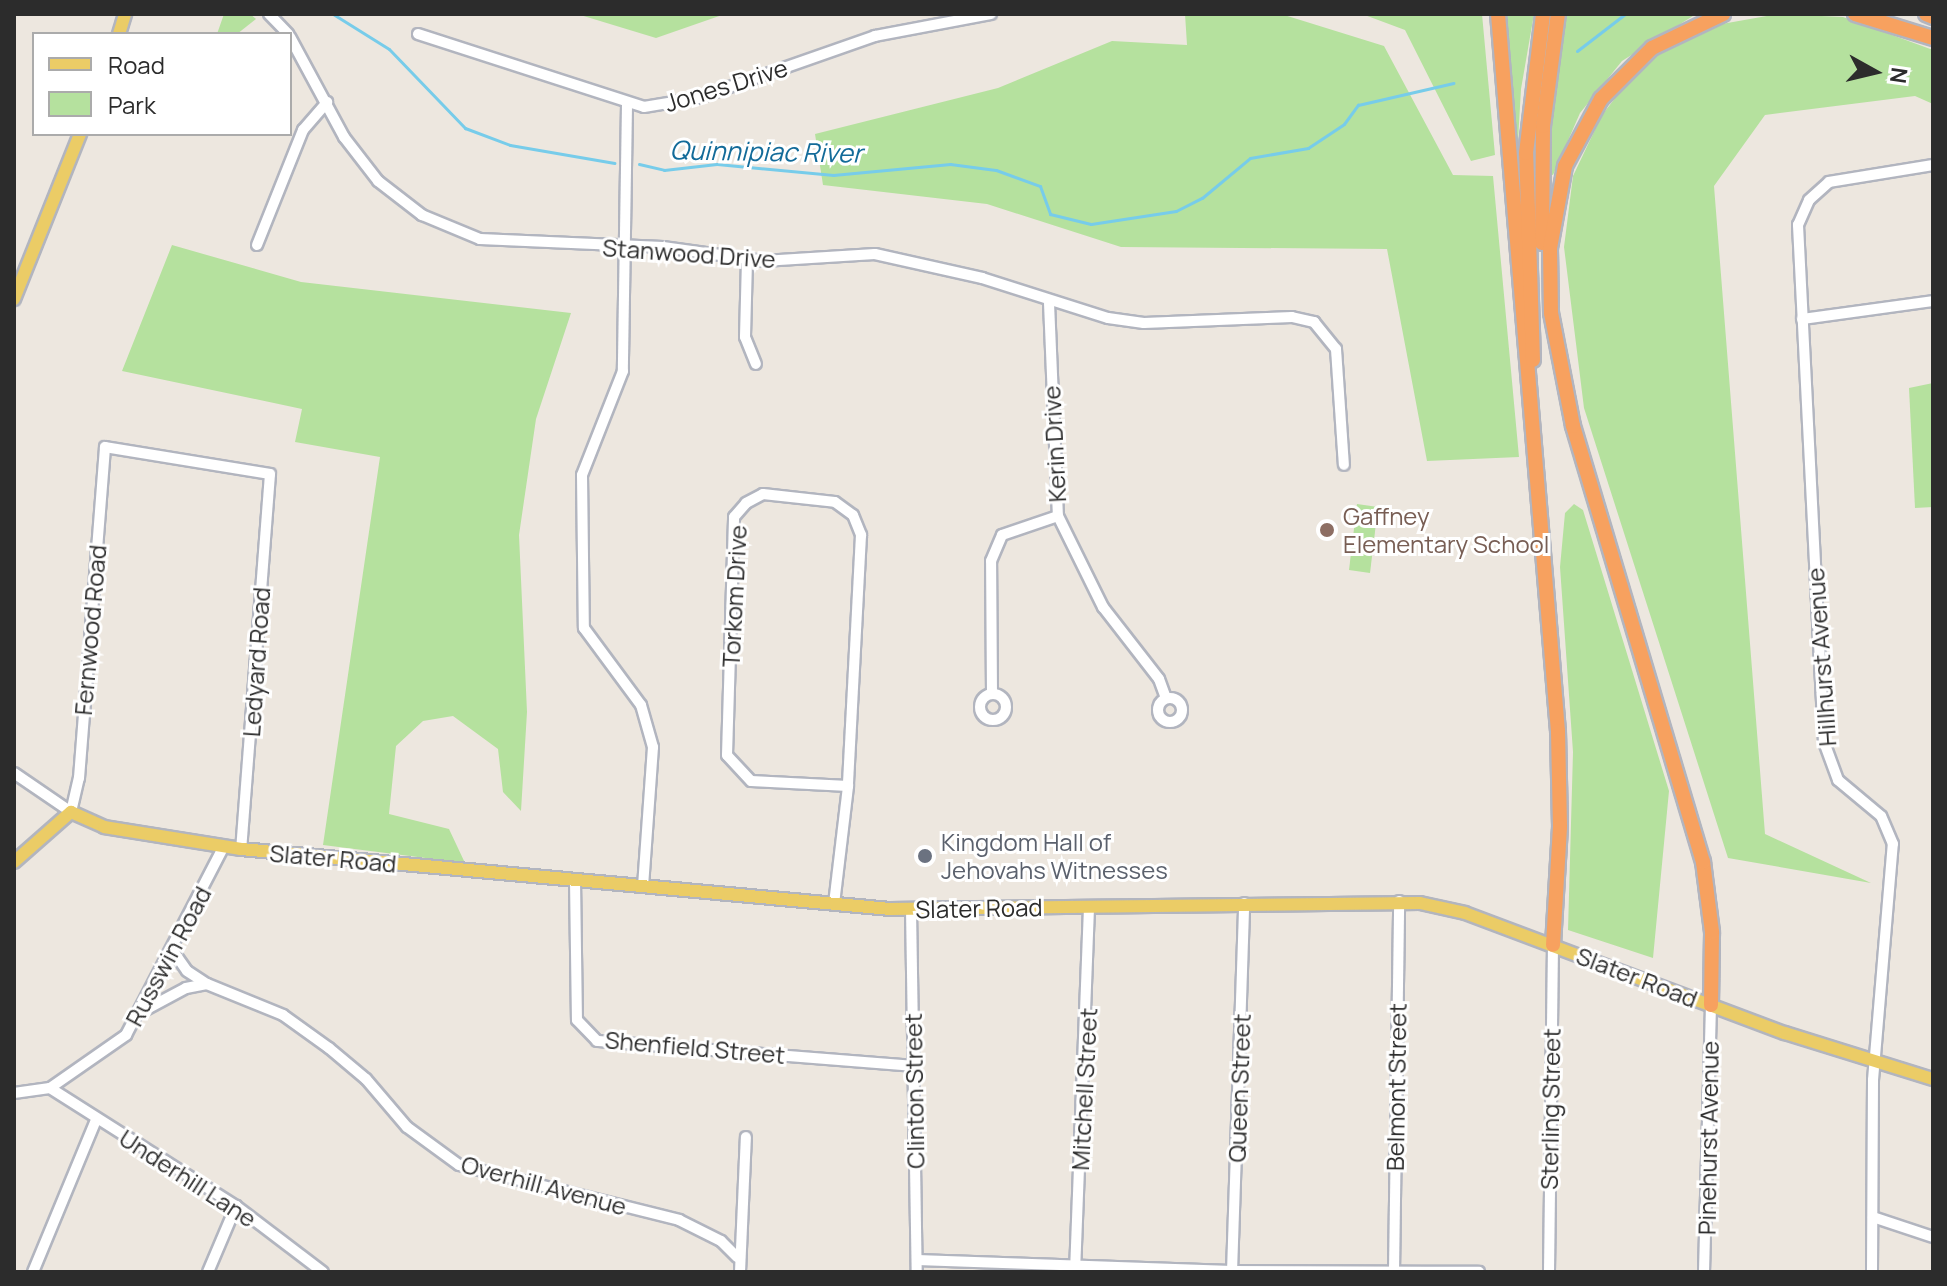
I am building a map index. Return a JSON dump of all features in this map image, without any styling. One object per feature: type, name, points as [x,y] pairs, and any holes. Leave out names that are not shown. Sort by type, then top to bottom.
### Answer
[{"type":"highway","points":[[1498,14],[1524,336],[1531,368],[1559,755],[1553,945]]},
{"type":"highway","points":[[1531,368],[1535,339],[1526,153],[1543,14]]},
{"type":"highway","points":[[1558,14],[1541,170],[1542,250],[1578,447],[1703,862],[1712,932],[1711,1005]]},
{"type":"highway","points":[[1550,295],[1556,196],[1588,118],[1616,80],[1645,53],[1723,14]]},
{"type":"highway","points":[[1855,14],[1933,38]]},
{"type":"highway","points":[[1926,14],[1933,17]]},
{"type":"main road","points":[[14,299],[79,136]]},
{"type":"main road","points":[[14,862],[71,812]]},
{"type":"main road","name":"Slater Road","points":[[71,812],[104,827],[241,849],[834,904],[911,909],[1399,901],[1456,910],[1711,1005],[1933,1079]]},
{"type":"street","name":"Stanwood Drive","points":[[269,14],[286,32]]},
{"type":"street","name":"Jones Drive","points":[[418,34],[627,105],[679,103],[858,40],[991,14]]},
{"type":"street","name":"Stanwood Drive","points":[[292,40],[367,170],[403,203],[441,225],[500,243],[626,246],[747,260],[899,257],[1049,303],[1127,321],[1292,317],[1314,322],[1336,349],[1344,465]]},
{"type":"street","points":[[257,245],[303,130],[327,102]]},
{"type":"street","points":[[627,105],[623,371],[582,475],[584,628],[641,705],[653,747],[643,887]]},
{"type":"street","name":"Hillhurst Avenue","points":[[1872,1272],[1875,1061],[1893,844],[1881,816],[1838,780],[1824,742],[1798,225],[1809,200],[1841,178],[1933,165]]},
{"type":"street","points":[[747,260],[745,337],[756,364]]},
{"type":"street","points":[[1802,319],[1933,301]]},
{"type":"street","name":"Kerin Drive","points":[[1049,303],[1058,516],[1103,607],[1159,679],[1166,698]]},
{"type":"street","name":"Fernwood Road","points":[[71,812],[79,778],[105,447],[270,474]]},
{"type":"street","name":"Ledyard Road","points":[[241,849],[270,474]]},
{"type":"street","name":"Torkom Drive","points":[[834,904],[848,786],[861,535],[853,515],[835,502],[763,494],[746,503],[734,517],[727,755],[751,781],[848,786]]},
{"type":"street","points":[[992,694],[991,561],[1002,535],[1058,516]]},
{"type":"street","name":"Slater Road","points":[[14,773],[71,812]]},
{"type":"street","name":"Russwin Road","points":[[14,1093],[50,1088],[126,1035],[142,1011],[224,846]]},
{"type":"street","name":"Shenfield Street","points":[[575,880],[577,1020],[597,1041],[913,1066]]},
{"type":"street","name":"Belmont Street","points":[[1394,1272],[1399,901]]},
{"type":"street","name":"Queen Street","points":[[1232,1272],[1244,903]]},
{"type":"street","name":"Mitchell Street","points":[[1075,1270],[1089,906]]},
{"type":"street","name":"Clinton Street","points":[[911,909],[917,1272]]},
{"type":"street","name":"Sterling Street","points":[[1549,1272],[1553,945]]},
{"type":"street","name":"Overhill Avenue","points":[[173,951],[187,971],[207,984],[283,1015],[338,1056],[407,1127],[459,1165],[679,1220],[721,1241],[737,1257]]},
{"type":"street","points":[[142,1011],[186,988],[207,984]]},
{"type":"street","name":"Pinehurst Avenue","points":[[1704,1272],[1711,1005]]},
{"type":"street","name":"Underhill Lane","points":[[50,1088],[236,1206],[323,1272]]},
{"type":"street","points":[[33,1272],[96,1120]]},
{"type":"street","points":[[740,1272],[737,1257],[743,1240],[746,1137]]},
{"type":"street","points":[[208,1272],[236,1206]]},
{"type":"street","points":[[1873,1217],[1933,1237]]},
{"type":"street","points":[[917,1260],[1075,1270],[1479,1272]]},
{"type":"green space","points":[[224,14],[250,14],[256,19],[240,32],[218,32]]},
{"type":"green space","points":[[577,14],[725,14],[656,38]]},
{"type":"green space","points":[[1185,14],[1281,14],[1384,46],[1453,175],[1493,176],[1519,457],[1427,461],[1387,249],[1121,247],[987,204],[823,185],[815,134],[998,88],[1112,41],[1187,45]]},
{"type":"green space","points":[[1362,14],[1482,14],[1495,155],[1471,161],[1405,30]]},
{"type":"green space","points":[[1506,14],[1534,14],[1521,89],[1516,176]]},
{"type":"green space","points":[[1566,14],[1696,14],[1622,61],[1580,113],[1553,175],[1549,174],[1550,134]]},
{"type":"green space","points":[[1778,14],[1843,17],[1933,50],[1933,104],[1915,96],[1765,115],[1714,186],[1765,834],[1871,883],[1728,858],[1584,408],[1564,247],[1573,176],[1602,115],[1644,61],[1705,27]]},
{"type":"green space","points":[[172,245],[301,282],[571,313],[536,419],[519,535],[527,712],[521,811],[503,792],[498,749],[453,716],[423,721],[396,746],[389,814],[449,829],[465,863],[323,845],[380,457],[295,442],[302,409],[122,371]]},
{"type":"green space","points":[[1933,383],[1933,507],[1915,508],[1909,388]]},
{"type":"green space","points":[[1357,504],[1378,507],[1370,573],[1349,570]]},
{"type":"green space","points":[[1574,504],[1583,510],[1669,791],[1653,958],[1568,930],[1573,752],[1560,567],[1565,513]]},
{"type":"waterway","name":"Quinnipiac River","points":[[333,14],[389,49],[465,128],[510,145],[614,163]]},
{"type":"waterway","name":"Quinnipiac River","points":[[1577,51],[1625,14]]},
{"type":"waterway","name":"Quinnipiac River","points":[[639,164],[664,170],[717,164],[833,175],[950,164],[996,170],[1040,186],[1050,214],[1091,224],[1176,211],[1202,198],[1250,158],[1308,148],[1344,124],[1358,105],[1453,83]]},
{"type":"place","name":"Gaffney Elementary School","points":[[1327,530]]},
{"type":"place","name":"Kingdom Hall of Jehovahs Witnesses","points":[[925,856]]}]
